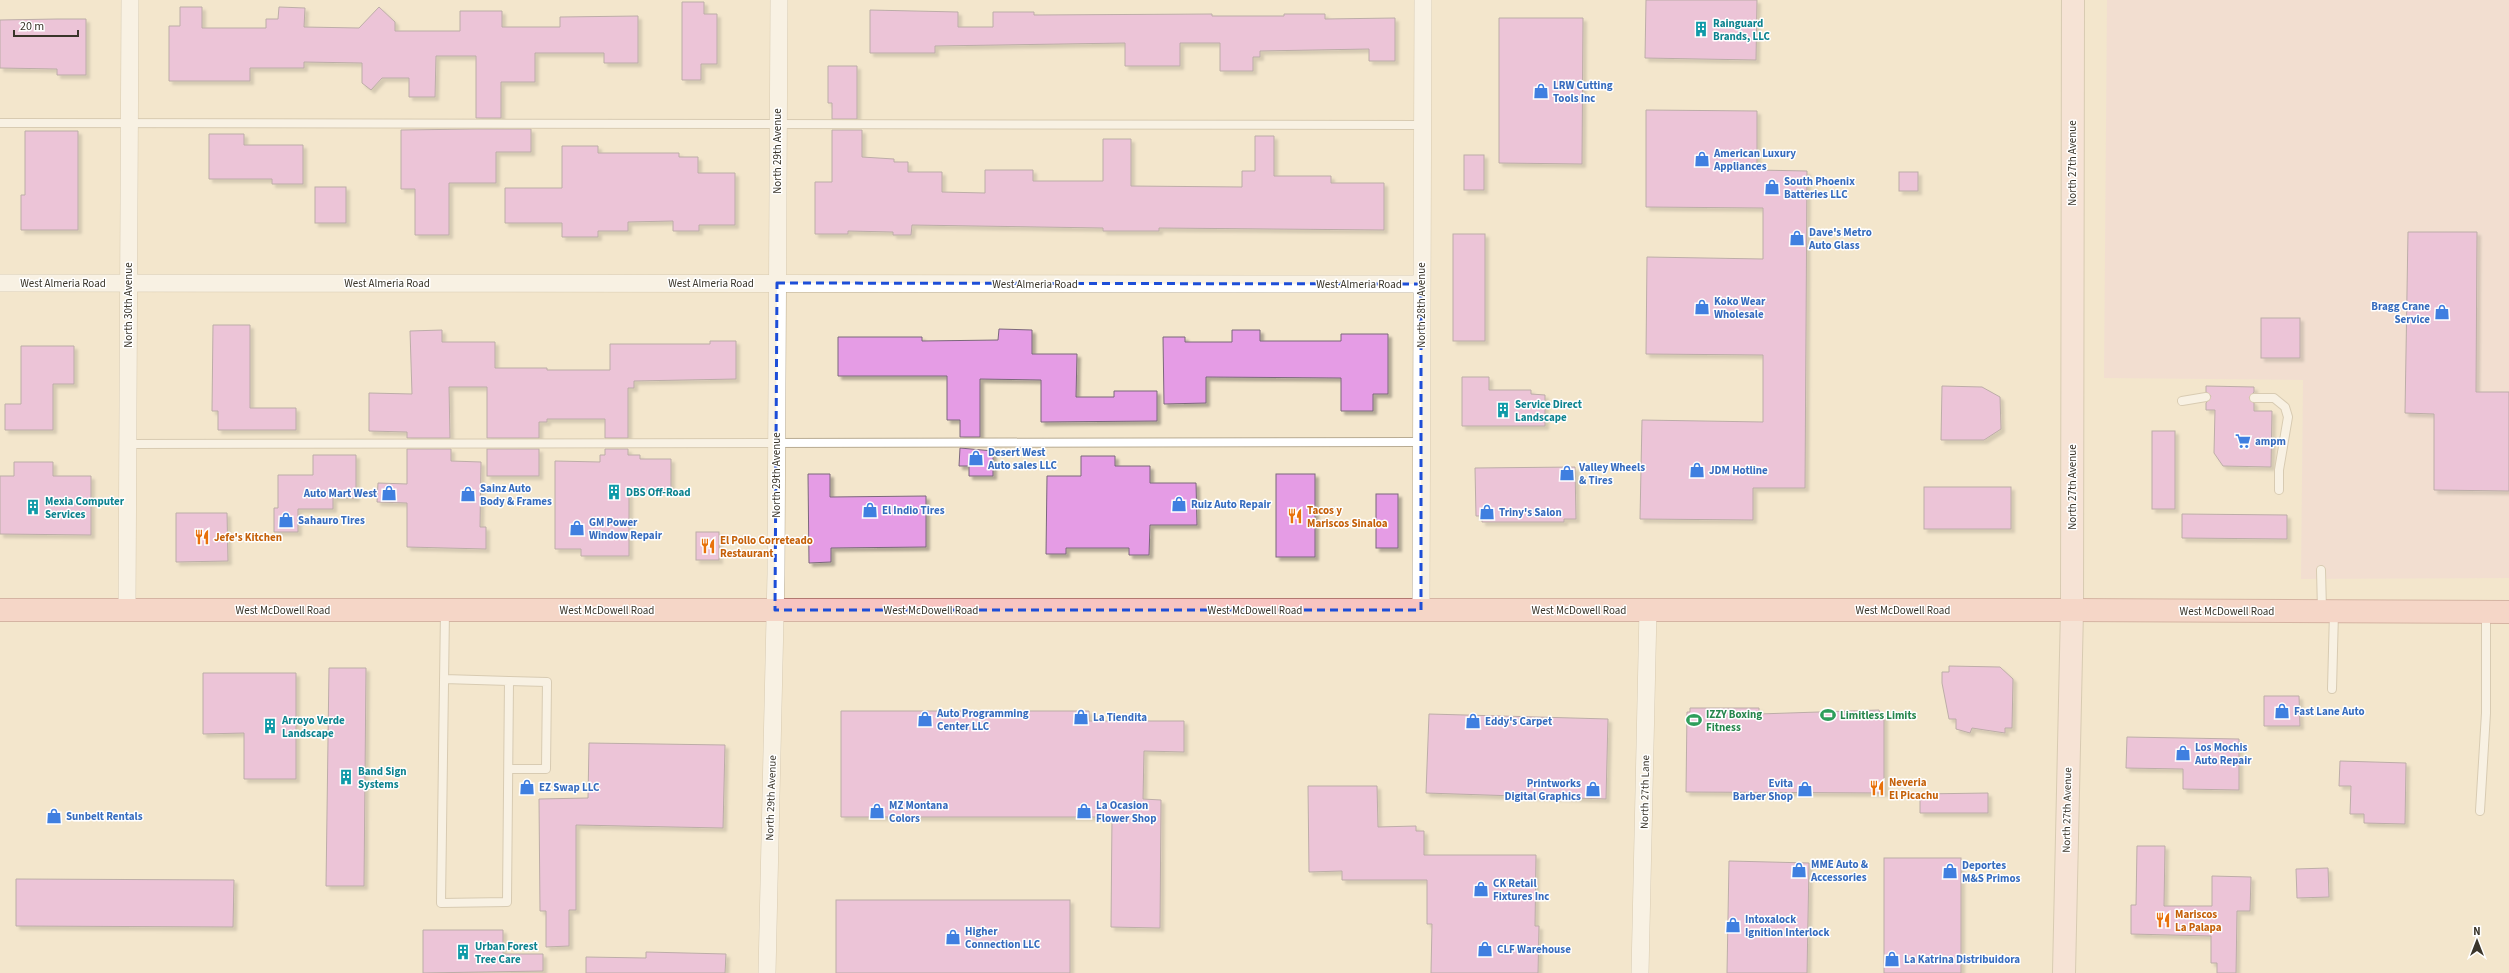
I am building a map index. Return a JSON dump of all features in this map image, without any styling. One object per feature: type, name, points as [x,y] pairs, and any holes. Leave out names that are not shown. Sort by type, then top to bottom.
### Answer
[{"type":"main road","name":"North 27th Avenue","points":[[2064,973],[2072,610],[2073,0]]},
{"type":"main road","name":"West McDowell Road","points":[[0,610],[2072,610],[2509,612]]},
{"type":"street","name":"North 30th Avenue","points":[[127,610],[130,0]]},
{"type":"street","name":"North 29th Avenue","points":[[767,973],[775,610],[778,0]]},
{"type":"street","name":"North 28th Avenue","points":[[1421,610],[1421,125],[1423,0]]},
{"type":"street","name":"West Almeria Road","points":[[0,283],[1421,284]]},
{"type":"street","name":"North 27th Lane","points":[[1640,973],[1648,610]]},
{"type":"lane","points":[[0,123],[1421,125]]},
{"type":"lane","points":[[2182,401],[2206,398]]},
{"type":"lane","points":[[2254,398],[2274,398],[2285,408],[2288,418],[2279,470],[2279,490]]},
{"type":"lane","points":[[128,444],[1420,442]]},
{"type":"lane","points":[[2321,570],[2328,611],[2332,689]]},
{"type":"lane","points":[[445,610],[442,903],[507,902],[509,681]]},
{"type":"lane","points":[[2480,811],[2486,713],[2486,612]]},
{"type":"lane","points":[[444,679],[547,682],[546,769],[508,769]]},
{"type":"highlighted area","points":[[777,283],[1421,284],[1421,610],[775,610]]},
{"type":"shaded area","points":[[2107,0],[2509,0],[2509,578],[2301,579],[2303,380],[2104,378]]},
{"type":"building","name":"Rainguard Brands, LLC","points":[[1646,0],[1757,0],[1756,60],[1645,58]]},
{"type":"building","points":[[682,2],[704,2],[704,14],[717,14],[717,64],[701,64],[701,80],[682,80]]},
{"type":"building","points":[[180,7],[202,7],[202,28],[266,28],[266,19],[278,19],[279,7],[305,8],[304,27],[359,28],[379,7],[395,22],[395,31],[460,31],[460,11],[502,11],[502,27],[560,27],[560,17],[638,16],[638,63],[604,63],[604,53],[535,53],[535,82],[501,82],[501,118],[476,118],[476,56],[436,56],[435,97],[409,97],[409,78],[382,78],[371,90],[362,83],[362,63],[304,62],[304,68],[250,68],[250,81],[169,81],[169,26],[180,26]]},
{"type":"building","points":[[870,10],[958,12],[958,27],[993,27],[993,12],[1034,12],[1034,15],[1212,14],[1212,16],[1284,16],[1284,14],[1325,14],[1325,19],[1395,18],[1395,61],[1369,61],[1369,49],[1260,51],[1260,57],[1253,57],[1253,71],[1220,71],[1220,43],[1180,43],[1180,66],[1125,66],[1125,43],[935,46],[935,53],[870,53]]},
{"type":"building","name":"LRW Cutting Tools Inc","points":[[1499,18],[1583,18],[1582,164],[1499,163]]},
{"type":"building","points":[[86,19],[86,75],[57,75],[57,69],[0,68],[0,20]]},
{"type":"building","points":[[828,66],[857,66],[857,119],[832,119],[832,103],[828,103]]},
{"type":"building","points":[[1646,110],[1757,111],[1757,170],[1807,171],[1805,488],[1753,488],[1753,520],[1640,519],[1642,420],[1763,422],[1763,355],[1646,354],[1647,257],[1763,259],[1763,208],[1646,207]]},
{"type":"building","points":[[531,129],[531,152],[496,152],[496,183],[449,183],[449,235],[415,235],[415,189],[401,189],[401,130]]},
{"type":"building","points":[[832,130],[862,130],[862,157],[894,159],[894,162],[908,162],[908,172],[942,172],[942,192],[985,193],[985,170],[1033,170],[1033,181],[1103,181],[1103,139],[1131,139],[1131,186],[1242,187],[1242,171],[1255,171],[1255,136],[1274,136],[1274,176],[1331,176],[1331,183],[1384,183],[1384,230],[1159,228],[1159,231],[1103,231],[1103,228],[912,225],[911,235],[893,235],[893,232],[848,231],[848,234],[815,234],[815,182],[832,182]]},
{"type":"building","points":[[25,131],[78,131],[78,230],[21,230],[21,195],[25,195]]},
{"type":"building","points":[[209,134],[244,134],[244,145],[303,145],[303,184],[272,184],[272,179],[209,179]]},
{"type":"building","points":[[562,146],[598,146],[598,153],[679,153],[679,157],[698,157],[698,173],[735,173],[735,225],[699,225],[699,231],[673,231],[673,221],[628,222],[628,231],[598,231],[598,237],[562,237],[562,223],[505,223],[505,188],[562,188]]},
{"type":"building","points":[[1464,155],[1484,155],[1484,190],[1464,190]]},
{"type":"building","points":[[1899,172],[1918,172],[1918,191],[1899,191]]},
{"type":"building","points":[[315,187],[346,187],[346,223],[315,223]]},
{"type":"building","name":"Bragg Crane Service","points":[[2408,232],[2477,232],[2476,392],[2509,392],[2509,491],[2434,490],[2434,414],[2405,413]]},
{"type":"building","points":[[1453,234],[1485,234],[1485,341],[1453,341]]},
{"type":"building","points":[[2261,318],[2300,318],[2300,358],[2261,358]]},
{"type":"building","points":[[213,325],[250,325],[250,408],[296,408],[296,430],[218,430],[218,411],[212,411]]},
{"type":"building","points":[[999,329],[1032,330],[1032,354],[1077,354],[1076,397],[1114,397],[1114,391],[1157,391],[1157,421],[1041,422],[1041,380],[980,379],[980,437],[960,437],[960,420],[947,420],[947,376],[838,376],[838,337],[922,337],[922,341],[998,340]]},
{"type":"building","points":[[442,330],[442,342],[495,342],[495,368],[547,368],[547,370],[610,370],[610,344],[710,344],[710,341],[736,341],[736,379],[634,381],[634,388],[628,388],[628,438],[605,438],[605,419],[547,419],[547,422],[539,422],[539,438],[487,438],[487,387],[449,387],[450,438],[407,438],[407,432],[369,431],[369,393],[412,394],[410,331]]},
{"type":"building","points":[[1232,330],[1260,330],[1260,341],[1341,341],[1341,334],[1388,334],[1388,394],[1373,394],[1373,411],[1341,411],[1341,378],[1206,377],[1206,403],[1164,404],[1163,337],[1185,337],[1185,342],[1232,342]]},
{"type":"building","points":[[21,346],[74,346],[74,384],[53,384],[53,430],[5,430],[5,404],[21,404]]},
{"type":"building","name":"Service Direct Landscape","points":[[1462,377],[1489,377],[1489,390],[1531,390],[1531,394],[1545,395],[1545,426],[1462,426]]},
{"type":"building","points":[[1942,386],[1982,387],[2000,397],[2001,429],[1984,440],[1941,440]]},
{"type":"building","name":"ampm","points":[[2206,386],[2254,387],[2254,392],[2249,398],[2254,403],[2254,411],[2272,411],[2271,467],[2223,466],[2214,453],[2215,410],[2206,410],[2206,403],[2211,396],[2206,392]]},
{"type":"building","points":[[2152,431],[2175,431],[2175,509],[2152,509]]},
{"type":"building","name":"Desert West Auto sales LLC","points":[[960,448],[993,451],[993,476],[969,476],[969,466],[959,466]]},
{"type":"building","points":[[407,449],[451,449],[451,461],[481,462],[480,527],[486,527],[486,549],[407,547],[407,503],[377,502],[378,483],[407,484]]},
{"type":"building","points":[[487,449],[539,449],[539,476],[487,476]]},
{"type":"building","points":[[605,449],[628,449],[628,455],[640,455],[640,459],[671,459],[671,490],[629,490],[629,556],[581,556],[581,549],[555,549],[555,461],[600,462],[600,455],[605,455]]},
{"type":"building","points":[[313,455],[356,455],[356,498],[333,498],[333,509],[298,509],[298,532],[274,532],[274,508],[278,508],[278,475],[313,475]]},
{"type":"building","points":[[1081,456],[1115,456],[1115,466],[1150,466],[1150,483],[1196,483],[1197,525],[1150,525],[1149,555],[1129,555],[1129,548],[1066,548],[1066,554],[1046,554],[1047,476],[1081,476]]},
{"type":"building","points":[[14,462],[53,462],[53,476],[91,476],[91,535],[0,534],[0,476],[14,476]]},
{"type":"building","points":[[1575,467],[1576,519],[1564,519],[1564,522],[1482,522],[1482,516],[1476,516],[1475,468]]},
{"type":"building","points":[[808,474],[830,474],[830,497],[926,496],[926,547],[831,548],[831,562],[809,563]]},
{"type":"building","name":"Tacos y Mariscos Sinaloa","points":[[1276,474],[1315,474],[1315,557],[1276,557]]},
{"type":"building","points":[[1924,487],[2011,487],[2011,529],[1924,529]]},
{"type":"building","points":[[1376,494],[1398,494],[1398,548],[1376,548]]},
{"type":"building","name":"Jefe's Kitchen","points":[[176,513],[227,513],[228,561],[176,562]]},
{"type":"building","points":[[2182,514],[2287,515],[2287,539],[2182,538]]},
{"type":"building","name":"El Pollo Correteado Restaurant","points":[[696,532],[719,532],[719,560],[696,560]]},
{"type":"building","points":[[1949,666],[2000,667],[2013,679],[2012,728],[2005,728],[2005,733],[1972,728],[1970,733],[1956,729],[1956,719],[1949,719],[1942,683],[1942,672],[1949,672]]},
{"type":"building","name":"Band Sign Systems","points":[[329,668],[366,668],[364,886],[326,886]]},
{"type":"building","name":"Arroyo Verde Landscape","points":[[203,673],[296,673],[296,779],[244,779],[244,733],[203,734]]},
{"type":"building","name":"Fast Lane Auto","points":[[2264,696],[2299,696],[2300,726],[2264,726]]},
{"type":"building","points":[[1690,708],[1759,708],[1759,714],[1879,710],[1880,714],[1884,714],[1884,793],[1686,792],[1687,712],[1690,712]]},
{"type":"building","points":[[841,711],[1089,711],[1089,721],[1184,721],[1184,752],[1144,751],[1143,799],[1161,800],[1160,928],[1111,927],[1112,817],[841,817]]},
{"type":"building","points":[[1429,714],[1608,719],[1606,799],[1426,793]]},
{"type":"building","name":"Los Mochis Auto Repair","points":[[2127,737],[2239,739],[2239,790],[2183,789],[2183,769],[2126,768]]},
{"type":"building","points":[[589,743],[725,745],[723,828],[576,825],[576,910],[569,910],[569,946],[546,947],[546,911],[540,911],[539,799],[588,798]]},
{"type":"building","points":[[2340,761],[2406,763],[2405,824],[2364,823],[2364,814],[2350,814],[2351,786],[2339,786]]},
{"type":"building","points":[[1308,786],[1377,786],[1378,827],[1416,826],[1416,831],[1424,831],[1424,855],[1536,855],[1535,926],[1539,926],[1538,973],[1431,973],[1432,924],[1427,924],[1427,880],[1342,880],[1342,871],[1309,872]]},
{"type":"building","points":[[1988,793],[1988,813],[1920,813],[1920,794]]},
{"type":"building","points":[[2137,846],[2165,846],[2164,906],[2212,906],[2212,876],[2251,877],[2250,911],[2237,911],[2236,973],[2217,973],[2217,963],[2211,963],[2211,936],[2131,934],[2131,905],[2136,905]]},
{"type":"building","points":[[1884,858],[1961,858],[1961,973],[1884,973]]},
{"type":"building","points":[[1729,861],[1809,863],[1807,973],[1727,973]]},
{"type":"building","points":[[2328,868],[2329,897],[2297,898],[2296,869]]},
{"type":"building","points":[[16,879],[234,880],[233,927],[16,926]]},
{"type":"building","name":"Higher Connection LLC","points":[[836,900],[1070,900],[1070,973],[836,973]]},
{"type":"building","name":"Urban Forest Tree Care","points":[[423,930],[503,930],[503,954],[543,954],[543,971],[423,973]]},
{"type":"building","points":[[646,952],[726,954],[725,973],[586,973],[586,957],[646,958]]},
{"type":"place","name":"Rainguard Brands, LLC","points":[[1701,29]]},
{"type":"place","name":"LRW Cutting Tools Inc","points":[[1541,91]]},
{"type":"place","name":"American Luxury Appliances","points":[[1702,159]]},
{"type":"place","name":"South Phoenix Batteries LLC","points":[[1772,187]]},
{"type":"place","name":"Dave's Metro Auto Glass","points":[[1797,238]]},
{"type":"place","name":"Koko Wear Wholesale","points":[[1702,307]]},
{"type":"place","name":"Bragg Crane Service","points":[[2442,312]]},
{"type":"place","name":"Service Direct Landscape","points":[[1503,410]]},
{"type":"place","name":"ampm","points":[[2243,441]]},
{"type":"place","name":"Desert West Auto sales LLC","points":[[976,458]]},
{"type":"place","name":"JDM Hotline","points":[[1697,470]]},
{"type":"place","name":"Valley Wheels & Tires","points":[[1567,473]]},
{"type":"place","name":"DBS Off-Road","points":[[614,492]]},
{"type":"place","name":"Auto Mart West","points":[[389,493]]},
{"type":"place","name":"Sainz Auto Body & Frames","points":[[468,494]]},
{"type":"place","name":"Ruiz Auto Repair","points":[[1179,504]]},
{"type":"place","name":"Mexia Computer Services","points":[[33,507]]},
{"type":"place","name":"El Indio Tires","points":[[870,510]]},
{"type":"place","name":"Triny's Salon","points":[[1487,512]]},
{"type":"place","name":"Tacos y Mariscos Sinaloa","points":[[1295,516]]},
{"type":"place","name":"Sahauro Tires","points":[[286,520]]},
{"type":"place","name":"GM Power Window Repair","points":[[577,528]]},
{"type":"place","name":"Jefe's Kitchen","points":[[202,537]]},
{"type":"place","name":"El Pollo Correteado Restaurant","points":[[708,546]]},
{"type":"place","name":"Fast Lane Auto","points":[[2282,711]]},
{"type":"place","name":"Limitless Limits","points":[[1828,715]]},
{"type":"place","name":"La Tiendita","points":[[1081,717]]},
{"type":"place","name":"Auto Programming Center LLC","points":[[925,719]]},
{"type":"place","name":"IZZY Boxing Fitness","points":[[1694,720]]},
{"type":"place","name":"Eddy's Carpet","points":[[1473,721]]},
{"type":"place","name":"Arroyo Verde Landscape","points":[[270,726]]},
{"type":"place","name":"Los Mochis Auto Repair","points":[[2183,753]]},
{"type":"place","name":"Band Sign Systems","points":[[346,777]]},
{"type":"place","name":"EZ Swap LLC","points":[[527,787]]},
{"type":"place","name":"Neveria El Picachu","points":[[1877,788]]},
{"type":"place","name":"Printworks Digital Graphics","points":[[1593,789]]},
{"type":"place","name":"Evita Barber Shop","points":[[1805,789]]},
{"type":"place","name":"MZ Montana Colors","points":[[877,811]]},
{"type":"place","name":"La Ocasion Flower Shop","points":[[1084,811]]},
{"type":"place","name":"Sunbelt Rentals","points":[[54,816]]},
{"type":"place","name":"MME Auto & Accessories","points":[[1799,870]]},
{"type":"place","name":"Deportes M&S Primos","points":[[1950,871]]},
{"type":"place","name":"CK Retail Fixtures Inc","points":[[1481,889]]},
{"type":"place","name":"Mariscos La Palapa","points":[[2163,920]]},
{"type":"place","name":"Intoxalock Ignition Interlock","points":[[1733,925]]},
{"type":"place","name":"Higher Connection LLC","points":[[953,937]]},
{"type":"place","name":"CLF Warehouse","points":[[1485,949]]},
{"type":"place","name":"Urban Forest Tree Care","points":[[463,952]]},
{"type":"place","name":"La Katrina Distribuidora","points":[[1892,959]]}]
